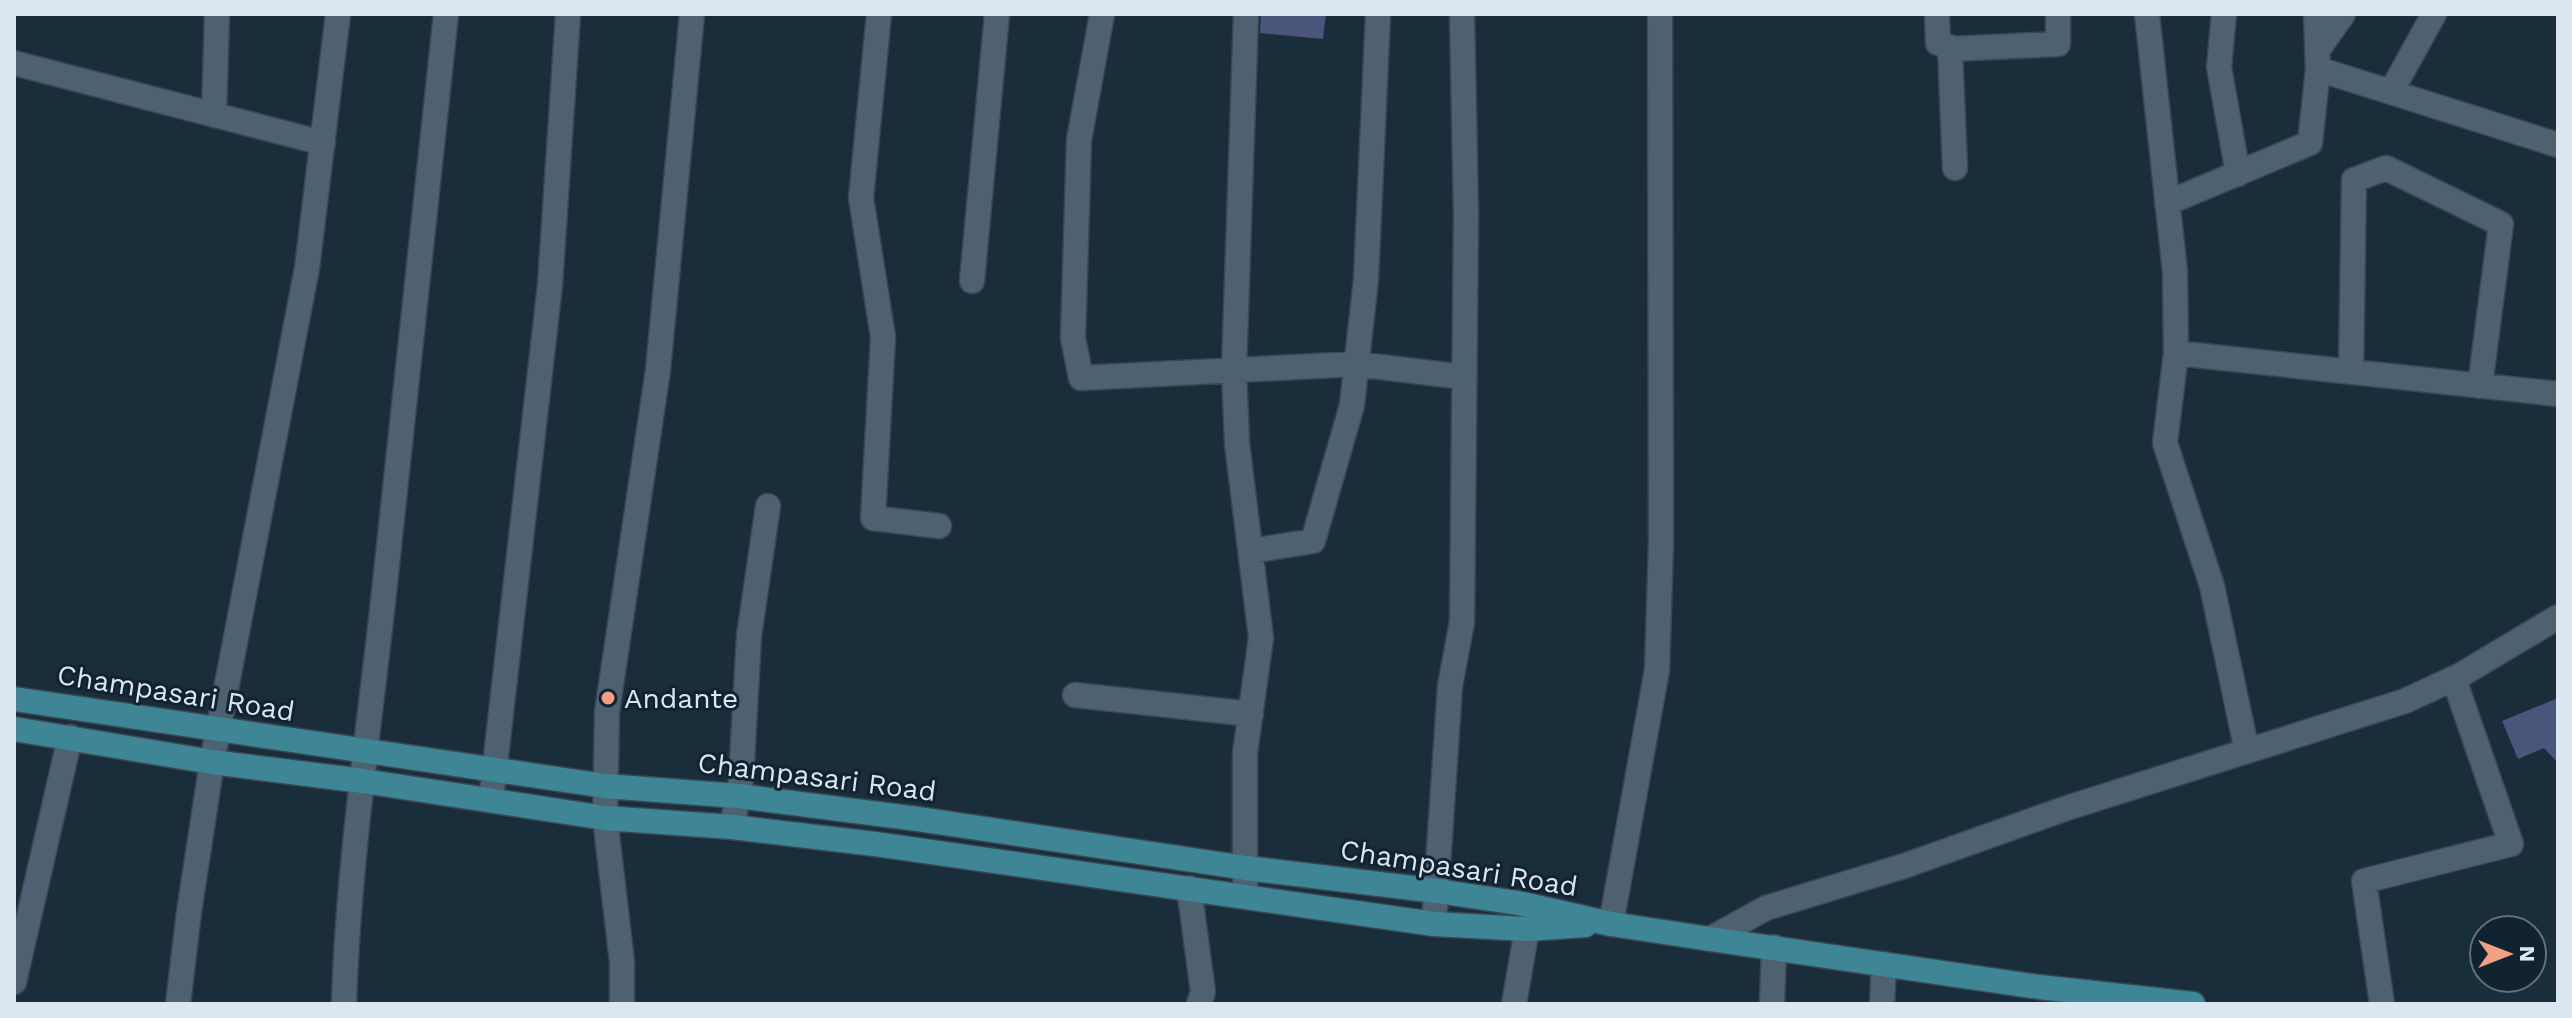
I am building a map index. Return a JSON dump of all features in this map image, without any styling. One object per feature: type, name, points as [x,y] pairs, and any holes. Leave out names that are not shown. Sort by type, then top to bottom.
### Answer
[{"type":"main road","name":"Champasari Road","points":[[14,699],[605,786],[738,796],[918,819],[1246,868],[1437,891],[1548,908],[1611,924],[1884,964],[2037,995],[2193,1004]]},
{"type":"main road","name":"Champasari Road","points":[[14,729],[212,762],[363,781],[605,818],[732,827],[875,844],[1434,924],[1527,929],[1611,924]]},
{"type":"street","points":[[214,115],[217,14]]},
{"type":"street","points":[[178,1004],[212,762],[307,268],[338,14]]},
{"type":"street","points":[[344,1004],[345,950],[446,14]]},
{"type":"street","points":[[491,800],[550,285],[568,14]]},
{"type":"street","points":[[622,1004],[622,962],[605,818],[607,712],[658,370],[692,14]]},
{"type":"street","points":[[879,14],[861,198],[883,337],[873,518],[939,526]]},
{"type":"street","points":[[972,281],[997,14]]},
{"type":"street","points":[[1102,14],[1079,140],[1073,338],[1081,378],[1356,364],[1464,377]]},
{"type":"street","points":[[1245,896],[1245,753],[1261,638],[1237,443],[1234,370],[1246,14]]},
{"type":"street","points":[[1251,551],[1313,541],[1352,405],[1366,279],[1378,14]]},
{"type":"street","points":[[1434,924],[1450,686],[1462,622],[1466,215],[1462,14]]},
{"type":"street","points":[[1611,924],[1657,670],[1661,543],[1660,14]]},
{"type":"street","points":[[1937,14],[1938,43],[1955,49]]},
{"type":"street","points":[[1955,168],[1950,49],[2058,44],[2058,14]]},
{"type":"street","points":[[2147,14],[2175,272],[2176,353],[2165,443],[2212,586],[2247,751]]},
{"type":"street","points":[[2224,14],[2219,67],[2238,174]]},
{"type":"street","points":[[2167,203],[2310,143],[2318,60],[2316,14]]},
{"type":"street","points":[[2318,60],[2343,14]]},
{"type":"street","points":[[2391,92],[2434,14]]},
{"type":"street","points":[[2318,60],[2391,92],[2558,145]]},
{"type":"street","points":[[14,63],[323,143]]},
{"type":"street","points":[[2351,372],[2354,180],[2386,168],[2501,224],[2480,386]]},
{"type":"street","points":[[2176,353],[2558,394]]},
{"type":"street","points":[[732,827],[741,780],[749,636],[768,506]]},
{"type":"street","points":[[1710,939],[1766,908],[1904,866],[2067,808],[2405,701],[2454,679],[2558,617]]},
{"type":"street","points":[[2382,1004],[2364,881],[2511,844],[2454,679]]},
{"type":"street","points":[[1075,695],[1251,714]]},
{"type":"street","points":[[14,982],[70,737]]},
{"type":"street","points":[[1189,888],[1203,992],[1199,1004]]},
{"type":"street","points":[[1514,1004],[1527,929]]},
{"type":"street","points":[[1772,1004],[1774,947]]},
{"type":"street","points":[[1882,1004],[1884,964]]},
{"type":"building","points":[[1261,14],[1326,14],[1323,39],[1260,33]]},
{"type":"building","points":[[2558,698],[2558,763],[2544,748],[2518,759],[2502,721]]},
{"type":"place","name":"Andante","points":[[608,698]]}]
